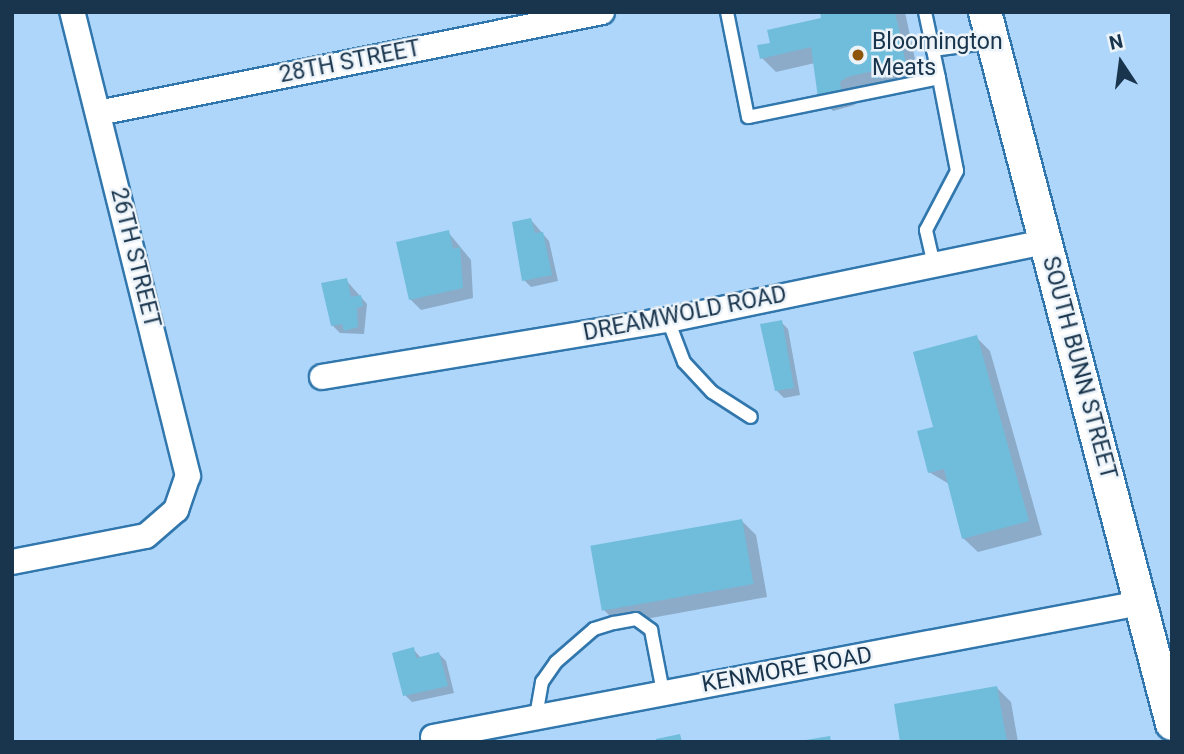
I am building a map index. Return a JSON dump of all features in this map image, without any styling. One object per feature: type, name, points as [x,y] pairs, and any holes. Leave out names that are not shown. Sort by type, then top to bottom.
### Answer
[{"type":"street","name":"26TH STREET","points":[[12,562],[131,541],[166,522],[180,504],[188,476],[181,438],[72,12]]},
{"type":"street","name":"28TH STREET","points":[[98,113],[602,12]]},
{"type":"street","name":"SOUTH BUNN STREET","points":[[989,27],[1172,724]]},
{"type":"street","name":"DREAMWOLD ROAD","points":[[322,377],[668,320],[1046,242]]},
{"type":"street","name":"KENMORE ROAD","points":[[433,737],[1140,603]]},
{"type":"lane","points":[[727,12],[748,117],[939,78]]},
{"type":"lane","points":[[925,12],[957,171],[926,230],[933,265]]},
{"type":"lane","points":[[933,50],[989,27]]},
{"type":"lane","points":[[668,320],[684,362],[712,392],[751,417]]},
{"type":"lane","points":[[536,716],[542,682],[556,662],[594,629],[614,623],[636,619],[651,630],[663,692]]},
{"type":"building","name":"Bloomington Meats","points":[[820,12],[895,12],[906,64],[883,69],[884,77],[874,79],[873,71],[847,77],[840,82],[842,92],[818,98],[811,47],[760,59],[757,45],[770,43],[767,30],[821,18]]},
{"type":"building","points":[[531,218],[535,233],[543,232],[552,275],[522,281],[512,222]]},
{"type":"building","points":[[449,230],[453,249],[460,247],[463,288],[409,300],[396,242]]},
{"type":"building","points":[[347,278],[351,297],[361,295],[363,306],[357,308],[358,327],[344,331],[342,324],[331,326],[321,283]]},
{"type":"building","points":[[782,320],[794,388],[775,391],[760,324]]},
{"type":"building","points":[[977,335],[1029,521],[962,539],[944,469],[928,473],[917,431],[933,427],[913,352]]},
{"type":"building","points":[[742,519],[753,584],[602,611],[590,546]]},
{"type":"building","points":[[414,647],[416,658],[439,652],[448,686],[403,696],[392,653]]},
{"type":"building","points":[[997,686],[1007,742],[900,742],[894,704]]},
{"type":"building","points":[[680,734],[682,742],[656,742],[656,739]]},
{"type":"building","points":[[830,736],[831,742],[806,742],[806,740]]},
{"type":"place","name":"Bloomington Meats","points":[[858,55]]}]
